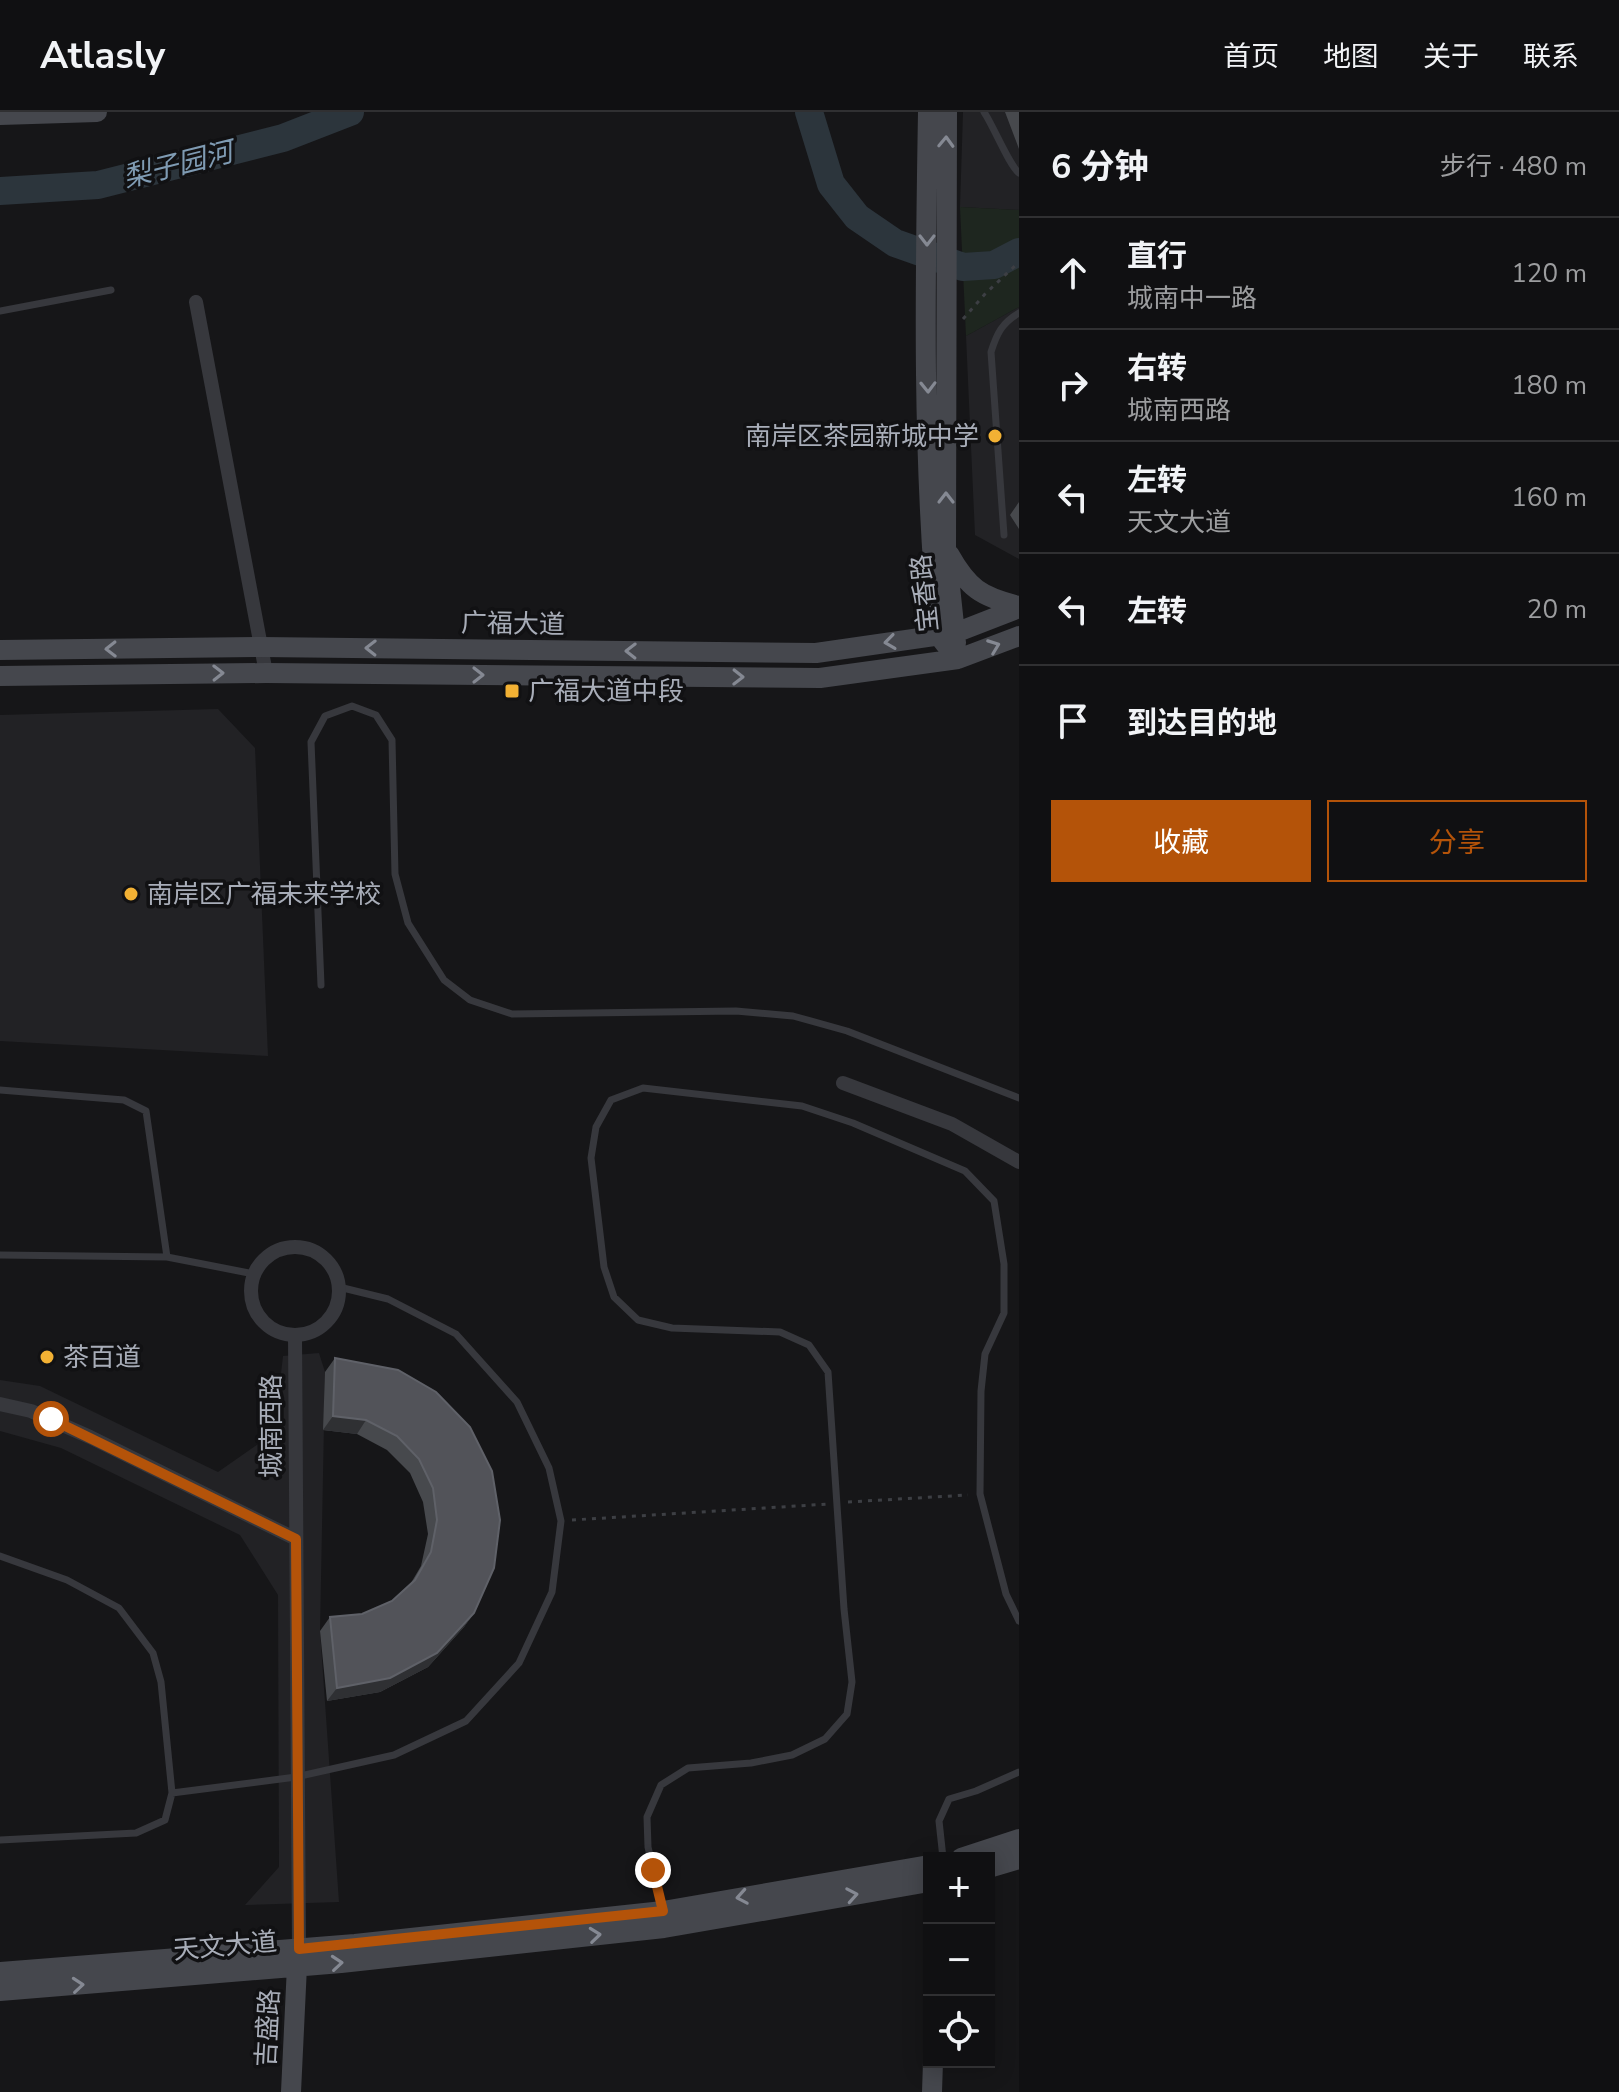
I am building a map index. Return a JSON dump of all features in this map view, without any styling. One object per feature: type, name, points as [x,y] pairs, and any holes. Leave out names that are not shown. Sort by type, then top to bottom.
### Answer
[{"type":"main road","points":[[0,115],[97,112]]},
{"type":"main road","name":"宝香路","points":[[928,112],[936,172],[944,313],[947,634]]},
{"type":"main road","name":"宝香路","points":[[936,172],[947,112]]},
{"type":"main road","name":"宝香路","points":[[944,313],[931,552],[947,634],[958,659]]},
{"type":"main road","points":[[946,549],[962,576],[976,591],[1019,607]]},
{"type":"main road","name":"广福大道","points":[[0,650],[261,647],[816,653],[947,634],[1019,607]]},
{"type":"main road","name":"广福大道","points":[[0,676],[266,673],[820,678],[958,659],[1019,636]]},
{"type":"main road","points":[[979,1852],[1019,1839]]},
{"type":"main road","points":[[995,1866],[1019,1859]]},
{"type":"main road","name":"天文大道","points":[[0,1991],[298,1958],[663,1911],[923,1866]]},
{"type":"main road","name":"天文大道","points":[[0,1972],[298,1958],[664,1928],[923,1883]]},
{"type":"main road","name":"吉盛路","points":[[291,2092],[298,1958]]},
{"type":"main road","points":[[932,2092],[933,2068]]},
{"type":"street","points":[[196,302],[266,673]]},
{"type":"street","points":[[843,1083],[952,1124],[1019,1162]]},
{"type":"street","points":[[301,1246],[315,1251],[327,1260],[336,1273],[338,1302],[332,1316],[322,1327],[309,1333],[280,1333],[258,1315],[252,1302],[254,1274],[261,1261],[272,1252],[301,1246]]},
{"type":"street","name":"城南西路","points":[[295,1335],[298,1958]]},
{"type":"street","points":[[0,1404],[31,1411],[90,1437],[296,1539]]},
{"type":"lane","points":[[984,112],[996,129],[1013,169],[1019,173]]},
{"type":"lane","points":[[0,311],[111,290]]},
{"type":"lane","points":[[1004,535],[991,352],[997,331],[1019,313]]},
{"type":"lane","points":[[321,985],[311,742],[325,716],[352,706],[376,715],[392,740],[395,874],[408,923],[444,980],[470,1000],[512,1014],[736,1011],[793,1016],[847,1031],[1019,1098]]},
{"type":"lane","points":[[663,1911],[648,1847],[647,1817],[661,1785],[688,1768],[751,1763],[792,1755],[825,1739],[847,1714],[852,1682],[828,1372],[809,1345],[780,1332],[672,1328],[638,1320],[614,1297],[604,1267],[591,1158],[596,1127],[611,1100],[643,1088],[802,1106],[853,1123],[965,1171],[994,1201],[1004,1264],[1004,1313],[985,1354],[981,1391],[980,1494],[1006,1594],[1019,1621]]},
{"type":"lane","points":[[0,1090],[124,1100],[146,1111],[167,1257]]},
{"type":"lane","points":[[0,1255],[167,1257],[254,1274]]},
{"type":"lane","points":[[172,1793],[296,1777],[394,1755],[466,1721],[519,1663],[552,1592],[561,1521],[549,1468],[517,1402],[456,1334],[388,1299],[339,1287]]},
{"type":"lane","points":[[0,1556],[67,1580],[119,1608],[153,1653],[161,1682],[172,1793],[165,1820],[136,1833],[0,1840]]},
{"type":"lane","points":[[942,1852],[939,1821],[949,1799],[1019,1772]]},
{"type":"path","points":[[944,313],[985,294],[1019,262]]},
{"type":"path","points":[[561,1521],[980,1494]]},
{"type":"shaded area","points":[[963,112],[1019,112],[1019,210],[960,207]]},
{"type":"shaded area","points":[[960,207],[1019,210],[1019,307],[966,336]]},
{"type":"shaded area","points":[[1019,248],[1019,256],[1000,269],[963,274],[962,256],[976,261]]},
{"type":"shaded area","name":"南岸区茶园新城中学","points":[[1019,307],[1019,559],[975,535],[966,336]]},
{"type":"shaded area","name":"南岸区广福未来学校","points":[[218,709],[255,748],[268,1056],[0,1041],[0,715]]},
{"type":"shaded area","points":[[319,1353],[325,1372],[320,1631],[339,1902],[245,1905],[279,1867],[278,1595],[240,1535],[61,1448],[0,1431],[0,1380],[40,1386],[218,1472],[274,1433],[283,1356]]},
{"type":"building","points":[[335,1358],[398,1370],[436,1392],[470,1427],[492,1471],[500,1520],[494,1568],[474,1613],[437,1653],[390,1678],[337,1688],[330,1617],[362,1614],[392,1601],[415,1580],[431,1552],[437,1520],[433,1488],[419,1459],[397,1436],[366,1420],[333,1416]]},
{"type":"waterway","name":"梨子园河","points":[[0,191],[98,185],[283,138],[350,112]]},
{"type":"waterway","name":"梨子园河","points":[[809,112],[831,184],[857,217],[895,243],[963,267],[994,265],[1019,252]]},
{"type":"place","name":"南岸区茶园新城中学","points":[[995,436]]},
{"type":"place","name":"广福大道中段","points":[[512,691]]},
{"type":"place","name":"南岸区广福未来学校","points":[[131,894]]},
{"type":"place","name":"茶百道","points":[[47,1357]]},
{"type":"route","points":[[51,1419],[296,1539],[299,1949],[663,1911],[653,1870]]}]
